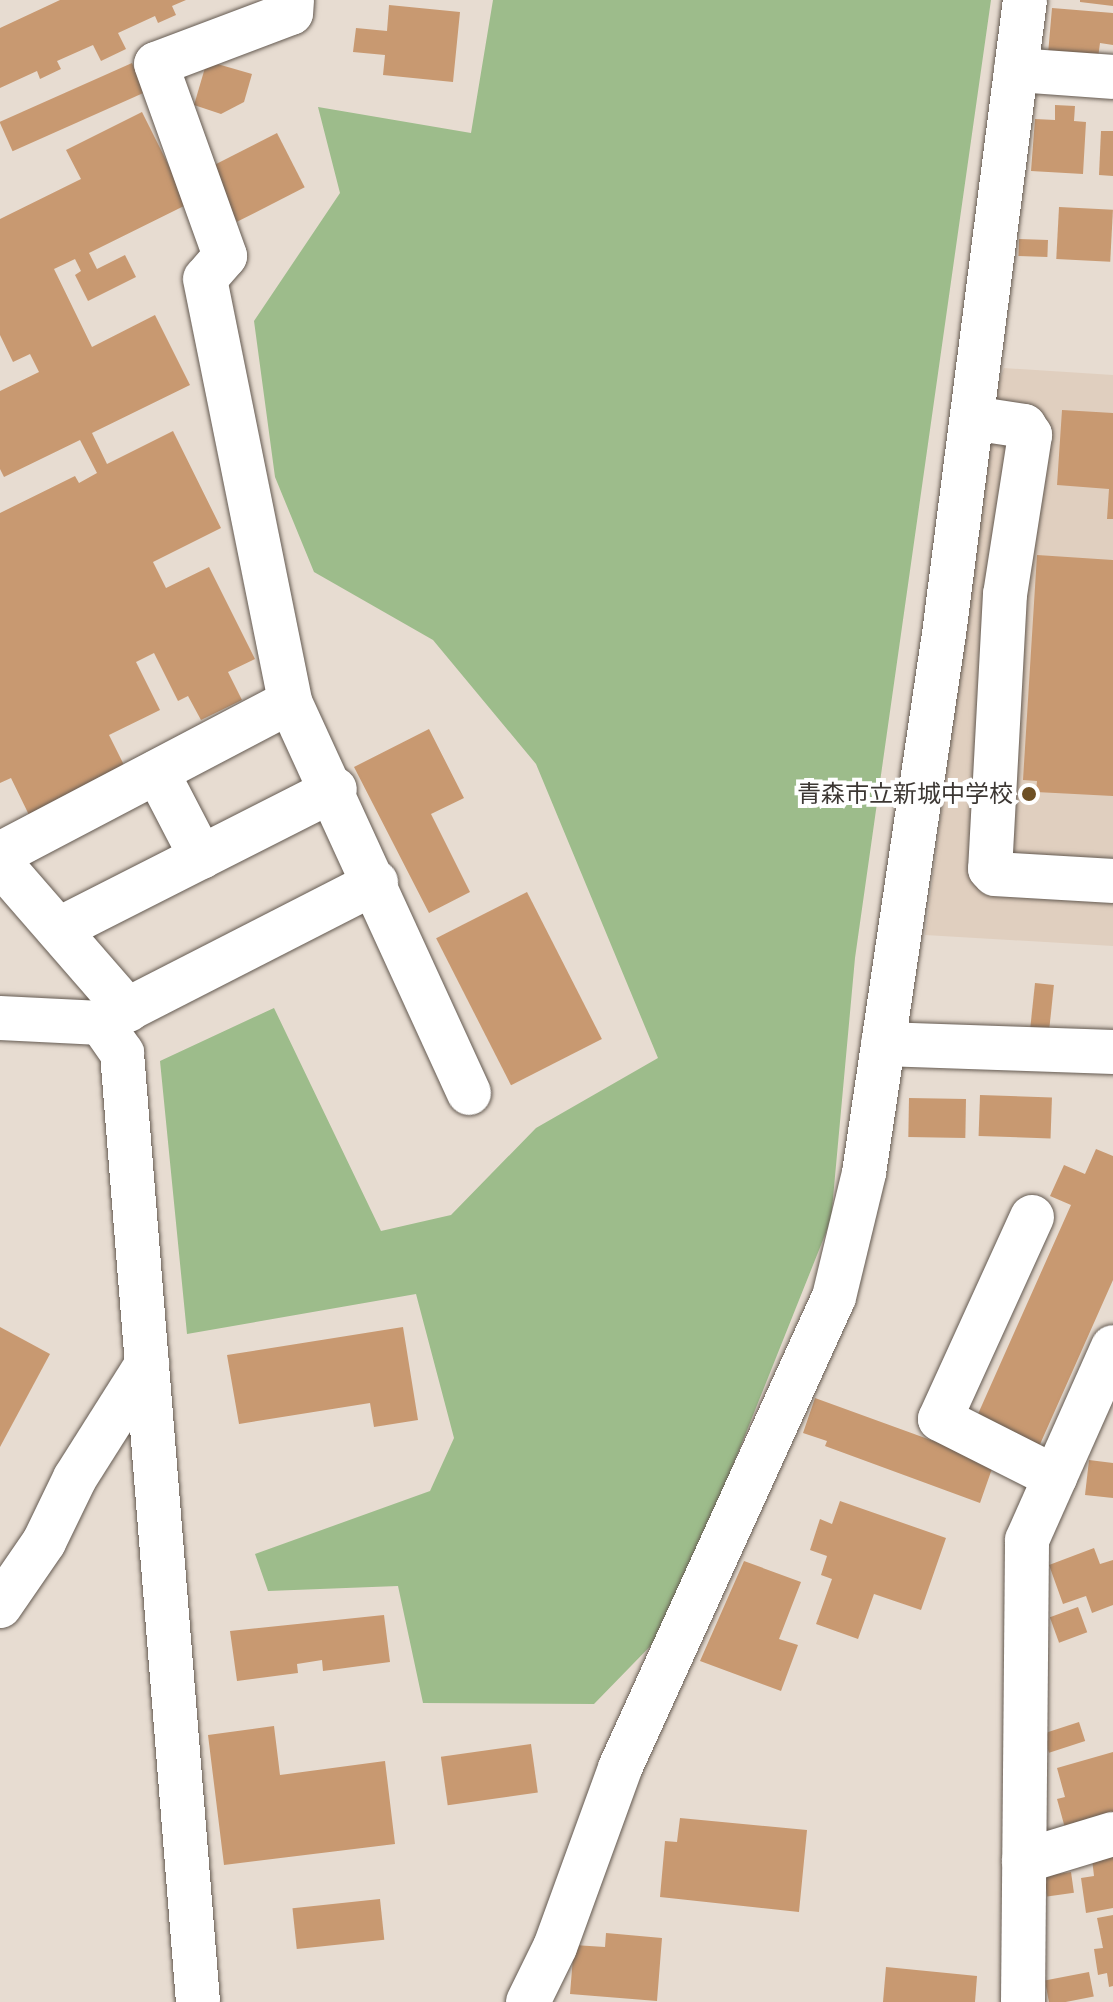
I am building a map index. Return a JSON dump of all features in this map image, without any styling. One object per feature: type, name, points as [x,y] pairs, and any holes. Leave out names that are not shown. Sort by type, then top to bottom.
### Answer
[{"type":"street","points":[[292,0],[291,13],[156,64],[225,256],[205,279],[290,702],[335,789],[469,1093]]},
{"type":"street","points":[[528,2002],[555,1947],[620,1768],[834,1297],[864,1173],[883,1044],[972,418],[1025,0]]},
{"type":"street","points":[[1016,70],[1113,77]]},
{"type":"street","points":[[972,418],[1024,426],[1030,435],[1005,594],[990,869],[995,874],[1113,881]]},
{"type":"street","points":[[0,854],[290,702]]},
{"type":"street","points":[[157,772],[201,857]]},
{"type":"street","points":[[61,928],[335,789]]},
{"type":"street","points":[[0,863],[61,928],[115,1016],[122,1053],[198,2002]]},
{"type":"street","points":[[0,1018],[115,1016],[376,882]]},
{"type":"street","points":[[883,1044],[1113,1052]]},
{"type":"street","points":[[1032,1217],[940,1419],[1055,1477]]},
{"type":"street","points":[[1023,2002],[1027,1540],[1113,1347]]},
{"type":"street","points":[[0,1606],[44,1542],[75,1478],[147,1364]]},
{"type":"street","points":[[1024,1861],[1113,1834]]},
{"type":"shaded area","name":"青森市立新城中学校","points":[[1004,368],[1113,375],[1113,946],[925,935],[998,383]]},
{"type":"green space","points":[[493,0],[991,0],[855,958],[831,1220],[668,1628],[594,1704],[423,1703],[398,1586],[268,1591],[255,1554],[430,1491],[454,1438],[416,1294],[187,1334],[160,1061],[274,1008],[381,1231],[451,1215],[536,1128],[658,1058],[536,764],[433,640],[314,572],[275,477],[254,321],[340,193],[318,107],[471,133]]},
{"type":"building","points":[[60,0],[186,0],[172,6],[176,15],[158,23],[155,16],[118,33],[126,49],[101,61],[93,45],[57,61],[61,69],[40,79],[37,71],[0,88],[0,28]]},
{"type":"building","points":[[1113,0],[1113,6],[1080,2]]},
{"type":"building","points":[[389,5],[460,12],[453,82],[383,75],[385,55],[353,52],[356,28],[387,31]]},
{"type":"building","points":[[1052,8],[1113,13],[1113,45],[1100,43],[1098,58],[1048,54]]},
{"type":"building","points":[[207,61],[252,74],[244,102],[221,114],[194,105]]},
{"type":"building","points":[[132,63],[145,92],[13,151],[0,122]]},
{"type":"building","points":[[1055,105],[1075,106],[1074,121],[1086,122],[1083,174],[1031,171],[1035,119],[1055,120]]},
{"type":"building","points":[[142,112],[188,204],[89,253],[97,269],[125,255],[136,277],[88,301],[75,275],[81,271],[75,259],[54,269],[92,347],[155,315],[190,385],[92,433],[107,464],[173,431],[221,528],[153,562],[166,588],[209,567],[255,659],[228,672],[242,700],[201,720],[188,696],[178,701],[154,653],[136,662],[160,710],[109,735],[125,767],[29,815],[11,778],[0,783],[0,513],[75,476],[79,483],[97,473],[80,440],[4,477],[0,469],[0,391],[39,372],[30,354],[13,362],[0,335],[0,219],[81,179],[66,150]]},
{"type":"building","points":[[1101,131],[1113,131],[1113,176],[1099,175]]},
{"type":"building","points":[[277,133],[305,187],[237,222],[209,168]]},
{"type":"building","points":[[1059,207],[1113,210],[1110,262],[1056,259]]},
{"type":"building","points":[[1019,239],[1048,240],[1047,257],[1018,256]]},
{"type":"building","points":[[1062,410],[1113,413],[1113,519],[1107,519],[1109,489],[1057,485]]},
{"type":"building","points":[[1037,555],[1113,560],[1113,796],[1036,792],[1037,781],[1023,780]]},
{"type":"building","points":[[429,729],[464,798],[431,814],[470,892],[429,913],[354,767]]},
{"type":"building","points":[[527,892],[602,1039],[511,1085],[436,938]]},
{"type":"building","points":[[1035,983],[1054,985],[1049,1032],[1030,1030]]},
{"type":"building","points":[[980,1095],[1052,1098],[1051,1138],[979,1136]]},
{"type":"building","points":[[909,1098],[966,1099],[965,1138],[908,1137]]},
{"type":"building","points":[[1096,1149],[1113,1156],[1113,1280],[1037,1451],[974,1423],[1071,1205],[1050,1196],[1064,1165],[1085,1174]]},
{"type":"building","points":[[0,1327],[50,1354],[0,1447]]},
{"type":"building","points":[[403,1327],[418,1420],[374,1427],[370,1403],[239,1424],[227,1355]]},
{"type":"building","points":[[815,1398],[994,1463],[980,1503],[825,1446],[827,1441],[803,1433]]},
{"type":"building","points":[[1089,1460],[1113,1463],[1113,1498],[1085,1495]]},
{"type":"building","points":[[840,1501],[946,1538],[921,1610],[874,1594],[858,1639],[816,1624],[832,1579],[821,1575],[827,1556],[810,1550],[820,1519],[832,1524]]},
{"type":"building","points":[[1094,1548],[1100,1564],[1113,1560],[1113,1605],[1092,1613],[1086,1596],[1063,1604],[1049,1565]]},
{"type":"building","points":[[744,1561],[801,1582],[779,1639],[798,1645],[781,1691],[700,1661]]},
{"type":"building","points":[[1078,1607],[1087,1632],[1059,1643],[1050,1617]]},
{"type":"building","points":[[384,1615],[390,1662],[323,1671],[322,1660],[297,1664],[298,1673],[237,1681],[230,1631]]},
{"type":"building","points":[[1079,1722],[1085,1741],[1049,1753],[1043,1734]]},
{"type":"building","points":[[274,1726],[280,1775],[385,1761],[395,1844],[224,1865],[208,1735]]},
{"type":"building","points":[[531,1744],[538,1793],[448,1805],[441,1757]]},
{"type":"building","points":[[1113,1752],[1113,1814],[1065,1828],[1057,1799],[1065,1797],[1057,1768]]},
{"type":"building","points":[[680,1818],[807,1830],[799,1912],[660,1897],[665,1841],[677,1842]]},
{"type":"building","points":[[1113,1856],[1113,1908],[1086,1913],[1081,1878],[1094,1876],[1092,1859]]},
{"type":"building","points":[[1071,1872],[1074,1893],[1047,1897],[1044,1876]]},
{"type":"building","points":[[380,1899],[384,1940],[297,1949],[292,1908]]},
{"type":"building","points":[[1113,1915],[1113,1986],[1109,1987],[1107,1973],[1098,1975],[1094,1949],[1103,1948],[1097,1918]]},
{"type":"building","points":[[606,1933],[662,1938],[657,2001],[570,1994],[574,1945],[605,1947]]},
{"type":"building","points":[[886,1967],[977,1976],[975,2002],[883,2002]]},
{"type":"building","points":[[1089,1972],[1094,1997],[1049,2002],[1045,1981]]},
{"type":"place","name":"青森市立新城中学校","points":[[1029,794]]}]
